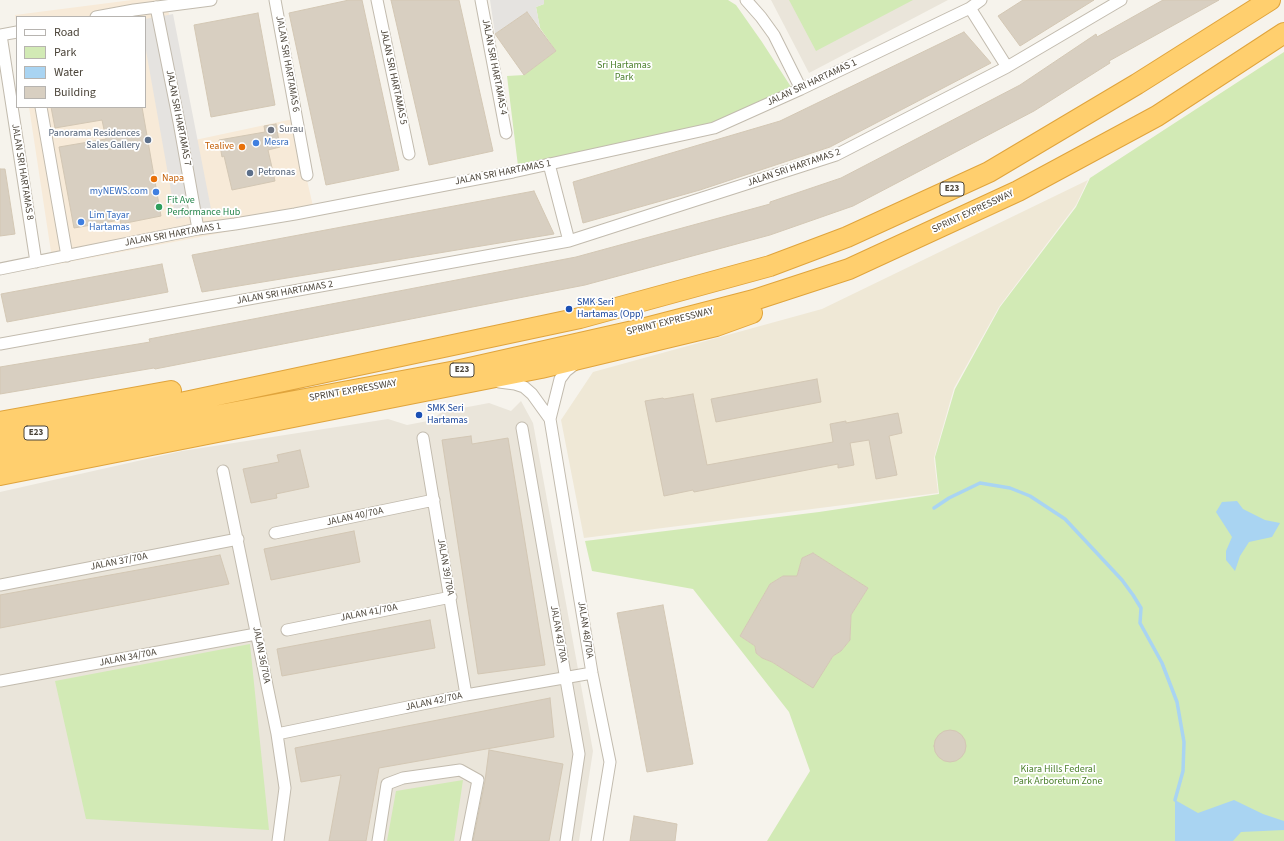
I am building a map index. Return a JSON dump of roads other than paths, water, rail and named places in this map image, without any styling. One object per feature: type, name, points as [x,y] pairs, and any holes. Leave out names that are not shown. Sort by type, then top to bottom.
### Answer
[{"type":"highway","name":"SPRINT EXPRESSWAY","points":[[0,456],[70,434],[604,312],[770,266],[847,237],[989,172],[1138,84],[1270,0]]},
{"type":"highway","name":"SPRINT EXPRESSWAY","points":[[0,440],[70,434],[456,372],[642,329],[739,304],[849,269],[1018,191],[1150,120],[1284,33]]},
{"type":"highway","points":[[0,475],[475,382],[541,368],[716,326],[815,292],[849,269]]},
{"type":"highway","points":[[0,422],[508,334]]},
{"type":"street","points":[[102,16],[212,0]]},
{"type":"street","name":"JALAN SRI HARTAMAS 6","points":[[275,0],[307,175]]},
{"type":"street","name":"JALAN SRI HARTAMAS 5","points":[[377,0],[409,154]]},
{"type":"street","name":"JALAN SRI HARTAMAS 4","points":[[481,0],[506,133]]},
{"type":"street","points":[[746,0],[774,35],[801,89]]},
{"type":"street","name":"JALAN SRI HARTAMAS 1","points":[[0,269],[198,229],[295,214],[549,164],[714,128],[801,89],[970,8],[980,0]]},
{"type":"street","name":"JALAN SRI HARTAMAS 2","points":[[0,344],[570,241],[836,155],[1007,67],[1121,0]]},
{"type":"street","name":"JALAN SRI HARTAMAS 7","points":[[156,7],[179,122],[198,229]]},
{"type":"street","points":[[970,8],[1007,67]]},
{"type":"street","points":[[0,35],[16,32]]},
{"type":"street","name":"JALAN SRI HARTAMAS 8","points":[[0,35],[36,262]]},
{"type":"street","points":[[41,108],[67,256]]},
{"type":"street","points":[[549,164],[570,241]]},
{"type":"street","name":"JALAN 48/70A","points":[[592,356],[574,365],[566,371],[560,379],[550,419],[592,673],[610,762],[597,841]]},
{"type":"street","name":"JALAN 48/70A","points":[[475,382],[500,382],[524,387],[532,394],[550,419]]},
{"type":"street","name":"JALAN 43/70A","points":[[522,428],[580,754],[566,841]]},
{"type":"street","name":"JALAN 39/70A","points":[[423,438],[466,696]]},
{"type":"street","name":"JALAN 36/70A","points":[[223,471],[277,734],[285,788],[278,841]]},
{"type":"street","name":"JALAN 40/70A","points":[[275,533],[434,500]]},
{"type":"street","name":"JALAN 37/70A","points":[[0,585],[238,539]]},
{"type":"street","name":"JALAN 41/70A","points":[[287,630],[450,597]]},
{"type":"street","name":"JALAN 34/70A","points":[[0,681],[256,634]]},
{"type":"street","name":"JALAN 42/70A","points":[[277,734],[466,696],[592,673]]},
{"type":"street","points":[[378,841],[387,784],[403,778],[460,770],[478,780],[466,841]]},
{"type":"water","points":[[1237,501],[1243,509],[1265,520],[1280,523],[1272,537],[1249,542],[1240,556],[1235,571],[1226,560],[1226,551],[1232,537],[1216,512],[1222,502]]},
{"type":"water","points":[[1175,800],[1198,813],[1234,800],[1263,814],[1284,821],[1284,830],[1241,832],[1233,841],[1175,841]]},
{"type":"waterway","points":[[934,508],[949,498],[980,483],[1010,488],[1030,496],[1065,519],[1122,580],[1141,608],[1140,623],[1162,663],[1177,702],[1184,742],[1183,771],[1175,800]]},
{"type":"place","name":"Surau","points":[[271,130]]},
{"type":"place","name":"Panorama Residences Sales Gallery","points":[[148,140]]},
{"type":"place","name":"Mesra","points":[[256,143]]},
{"type":"place","name":"Tealive","points":[[242,147]]},
{"type":"place","name":"Petronas","points":[[250,173]]},
{"type":"place","name":"Napa","points":[[154,179]]},
{"type":"place","name":"myNEWS.com","points":[[156,192]]},
{"type":"place","name":"Fit Ave Performance Hub","points":[[159,207]]},
{"type":"place","name":"Lim Tayar Hartamas","points":[[81,222]]},
{"type":"place","name":"SMK Seri Hartamas (Opp)","points":[[569,309]]},
{"type":"place","name":"SMK Seri Hartamas","points":[[419,415]]},
{"type":"park label","name":"Sri Hartamas Park","points":[[624,72]]},
{"type":"park label","name":"Kiara Hills Federal Park Arboretum Zone","points":[[1058,776]]}]
